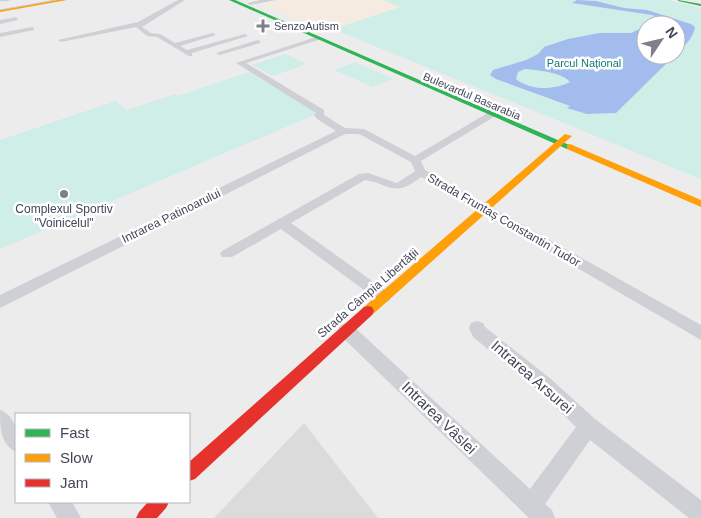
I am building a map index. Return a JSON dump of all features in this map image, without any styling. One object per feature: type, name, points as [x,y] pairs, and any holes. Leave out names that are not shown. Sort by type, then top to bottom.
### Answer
[{"type":"main road","points":[[1,1],[16,0]]},
{"type":"main road","points":[[0,9],[47,0]]},
{"type":"main road","points":[[0,9],[64,0]]},
{"type":"main road","name":"Bulevardul Basarabia","points":[[231,0],[494,113],[701,192]]},
{"type":"main road","points":[[680,0],[701,4]]},
{"type":"main road","points":[[690,0],[701,4]]},
{"type":"main road","name":"Bulevardul Basarabia","points":[[247,1],[564,139],[701,204]]},
{"type":"main road","name":"Strada Câmpia Libertății","points":[[190,473],[346,330],[564,139]]},
{"type":"main road","points":[[145,518],[159,503]]},
{"type":"street","points":[[61,40],[140,24],[182,0]]},
{"type":"street","points":[[247,1],[273,0]]},
{"type":"street","points":[[0,15],[15,19]]},
{"type":"street","points":[[0,22],[15,19]]},
{"type":"street","points":[[0,28],[15,19]]},
{"type":"street","points":[[140,24],[138,26],[149,35],[148,38],[170,52]]},
{"type":"street","points":[[0,35],[32,29]]},
{"type":"street","points":[[174,45],[225,32]]},
{"type":"street","points":[[149,35],[158,35],[189,54],[177,57]]},
{"type":"street","points":[[186,52],[245,36]]},
{"type":"street","points":[[319,38],[240,63],[322,112],[319,115],[320,118],[343,131],[361,131],[415,160],[494,113]]},
{"type":"street","points":[[220,53],[258,42]]},
{"type":"street","name":"Intrarea Patinoarului","points":[[0,302],[343,131]]},
{"type":"street","name":"Strada Fruntaș Constantin Tudor","points":[[415,160],[421,172],[701,334]]},
{"type":"street","points":[[227,254],[363,176],[370,176],[393,186],[398,186],[421,172]]},
{"type":"street","points":[[282,223],[384,297]]},
{"type":"street","name":"Intrarea Arsurei","points":[[477,328],[479,332],[545,386],[588,426],[701,514]]},
{"type":"street","name":"Intrarea Vâslei","points":[[346,330],[537,512]]},
{"type":"street","points":[[0,419],[15,441]]},
{"type":"street","points":[[537,512],[588,426]]},
{"type":"street","points":[[60,503],[70,518]]},
{"type":"shaded area","points":[[290,0],[383,0],[401,7],[326,31],[259,4]]},
{"type":"shaded area","points":[[304,423],[378,518],[214,518]]},
{"type":"green space","name":"Parcul Național","points":[[383,0],[667,0],[701,8],[701,179],[333,29],[400,7]]},
{"type":"green space","points":[[285,54],[307,64],[273,76],[252,65]]},
{"type":"green space","points":[[355,62],[393,79],[372,87],[335,70]]},
{"type":"green space","name":"Complexul Sportiv \"Voinicelul\"","points":[[249,72],[319,113],[0,249],[0,140],[116,101],[127,110],[175,94],[178,96]]},
{"type":"water","points":[[577,0],[596,1],[624,8],[647,10],[663,15],[652,15],[572,3]]},
{"type":"water","points":[[686,22],[695,27],[686,44]]},
{"type":"water","points":[[636,31],[636,65],[665,65],[616,113],[587,114],[567,108],[570,106],[496,79],[490,75],[493,70],[526,60],[538,54],[544,47],[568,39],[599,33],[631,33]],"holes":[[[525,69],[561,76],[570,82],[557,87],[543,88],[528,86],[516,79],[518,72]]]},
{"type":"tram line","points":[[0,1],[9,0]]},
{"type":"tram line","points":[[0,10],[56,0]]},
{"type":"traffic: fast","points":[[231,0],[570,147]]},
{"type":"traffic: fast","points":[[680,0],[701,5]]},
{"type":"traffic: slow","points":[[0,11],[65,0]]},
{"type":"traffic: slow","points":[[368,311],[568,136]]},
{"type":"traffic: slow","points":[[570,147],[701,204]]},
{"type":"traffic: jam","points":[[190,472],[368,311]]},
{"type":"traffic: jam","points":[[145,518],[159,503]]},
{"type":"place","name":"SenzoAutism","points":[[263,26]]},
{"type":"place","name":"Complexul Sportiv \"Voinicelul\"","points":[[64,194]]}]
